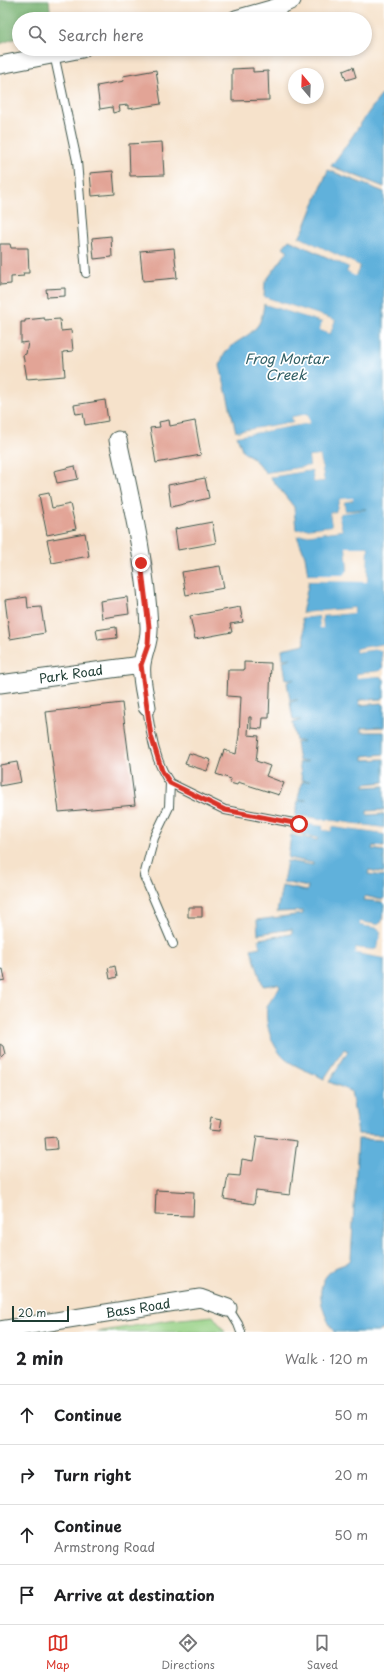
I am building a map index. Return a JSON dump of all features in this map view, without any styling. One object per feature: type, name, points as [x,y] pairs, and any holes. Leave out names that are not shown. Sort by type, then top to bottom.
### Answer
[{"type":"street","points":[[261,12],[275,8],[292,0]]},
{"type":"street","points":[[0,65],[44,56]]},
{"type":"street","points":[[118,440],[135,521],[146,596],[149,627],[148,645],[141,665],[147,706]]},
{"type":"street","name":"Park Road","points":[[0,684],[141,665]]},
{"type":"street","name":"Bass Road","points":[[0,1330],[200,1298],[228,1308]]},
{"type":"lane","points":[[54,56],[77,161],[86,273]]},
{"type":"lane","points":[[147,706],[155,752],[162,771],[170,783],[225,810],[299,824]]},
{"type":"lane","points":[[170,783],[169,807],[154,838],[144,876],[173,944]]},
{"type":"lane","points":[[228,1308],[241,1332]]},
{"type":"green space","points":[[0,0],[49,0],[50,12],[12,12],[12,40],[0,44]]},
{"type":"green space","points":[[213,1316],[225,1332],[97,1332],[170,1320]]},
{"type":"water","points":[[384,92],[384,187],[331,166]]},
{"type":"water","name":"Frog Mortar Creek","points":[[328,170],[384,192],[384,644],[356,649],[356,652],[378,649],[382,652],[383,668],[380,671],[357,674],[358,677],[380,676],[384,679],[384,697],[381,699],[359,700],[360,705],[382,703],[384,705],[384,727],[361,728],[361,732],[384,732],[384,754],[363,756],[363,760],[384,759],[384,782],[365,784],[365,787],[384,786],[384,810],[367,811],[367,815],[384,814],[384,828],[299,816],[295,817],[298,801],[307,800],[298,799],[302,782],[310,781],[302,780],[299,763],[308,761],[299,761],[296,743],[304,741],[296,741],[293,723],[301,720],[293,720],[290,702],[298,700],[290,700],[287,682],[295,679],[286,679],[283,661],[291,658],[283,659],[282,649],[305,644],[302,618],[319,616],[321,628],[323,627],[322,616],[354,613],[354,608],[302,613],[309,581],[367,581],[368,547],[346,548],[348,571],[344,576],[308,575],[305,556],[297,536],[342,530],[339,517],[341,513],[366,509],[345,511],[344,502],[353,500],[340,499],[336,512],[330,513],[332,526],[296,530],[294,507],[270,477],[312,470],[314,482],[324,481],[320,456],[309,457],[310,466],[266,473],[252,457],[243,452],[237,436],[309,423],[308,414],[292,417],[293,422],[236,432],[220,366],[226,351],[253,331],[258,325],[264,304],[322,322],[320,330],[330,334],[335,320],[264,297],[265,282],[288,251],[283,247],[289,240],[349,267],[347,272],[356,275],[360,266],[299,237],[303,231]]},
{"type":"water","points":[[294,822],[323,826],[323,830],[331,831],[332,827],[384,834],[384,847],[373,846],[372,849],[384,851],[384,873],[369,870],[368,874],[384,876],[384,898],[382,900],[365,896],[364,900],[382,902],[384,905],[382,922],[378,925],[361,922],[360,925],[378,928],[381,932],[378,948],[374,950],[356,948],[356,953],[384,958],[384,1135],[358,1134],[351,1091],[329,1082],[348,1051],[344,1049],[324,1079],[286,1060],[280,1054],[269,1031],[266,1014],[267,1006],[280,987],[278,984],[263,986],[251,949],[260,947],[259,939],[292,934],[292,929],[258,934],[257,920],[303,914],[303,911],[277,912],[282,886],[307,891],[308,887],[283,882],[287,861],[313,865],[313,863],[288,858],[291,835],[317,840],[318,838],[292,832]]},
{"type":"water","points":[[358,1139],[384,1140],[384,1329],[378,1332],[334,1332],[323,1307],[321,1290],[323,1282],[328,1274],[335,1268],[345,1264],[351,1259]]},
{"type":"pier","points":[[299,237],[360,266],[355,276],[347,272],[349,267],[296,242],[297,240],[350,265],[349,271],[354,273],[357,267],[298,238]]},
{"type":"pier","points":[[264,297],[335,320],[330,334],[320,330],[322,322],[264,304],[264,302],[323,320],[324,322],[322,329],[329,331],[332,321],[264,300]]},
{"type":"pier","points":[[308,414],[310,423],[237,436],[237,434],[307,422],[307,416],[294,419],[293,424],[236,434],[236,432],[293,422],[292,417]]},
{"type":"pier","points":[[320,456],[324,481],[314,482],[312,470],[269,476],[312,468],[316,480],[322,479],[318,458],[311,459],[311,468],[268,475],[266,473],[310,466],[309,457]]},
{"type":"pier","points":[[353,498],[353,500],[344,502],[345,511],[366,510],[341,513],[339,517],[342,530],[297,536],[297,534],[340,528],[337,517],[340,512],[343,511],[343,501],[337,513],[333,515],[333,528],[296,532],[296,530],[332,526],[330,513],[336,512],[340,499]]},
{"type":"pier","points":[[346,547],[368,547],[367,582],[309,581],[309,579],[365,580],[366,549],[348,549],[350,571],[345,577],[309,577],[308,575],[344,575],[348,570]]},
{"type":"pier","points":[[354,608],[354,613],[322,616],[323,628],[320,628],[319,616],[302,618],[302,616],[352,610],[302,615],[302,613]]},
{"type":"pier","points":[[384,644],[384,646],[379,647],[384,651],[384,670],[380,673],[364,675],[381,674],[384,679],[380,676],[357,678],[357,674],[380,671],[383,668],[382,652],[378,649],[356,652],[356,649]]},
{"type":"pier","points":[[299,816],[384,828],[384,830],[294,819]]},
{"type":"pier","points":[[294,820],[324,824],[325,828],[330,829],[332,825],[384,832],[384,834],[332,827],[331,831],[323,830],[323,826],[294,822]]},
{"type":"pier","points":[[384,910],[384,923],[379,927],[383,932],[380,949],[374,952],[358,950],[358,952],[384,956],[384,958],[355,953],[356,948],[374,950],[378,948],[381,932],[378,928],[360,925],[360,922],[378,925],[382,922]]},
{"type":"building","points":[[353,67],[356,77],[346,80],[343,71]]},
{"type":"building","points":[[253,68],[253,72],[268,71],[269,100],[232,101],[232,69]]},
{"type":"building","points":[[156,70],[161,104],[128,109],[128,105],[119,106],[120,111],[113,113],[112,107],[100,109],[97,86],[124,81],[123,76]]},
{"type":"building","points":[[162,142],[164,175],[130,176],[129,144]]},
{"type":"building","points":[[113,171],[115,194],[92,196],[90,173]]},
{"type":"building","points":[[111,236],[112,257],[94,259],[92,238]]},
{"type":"building","points":[[0,244],[10,244],[11,248],[28,248],[29,273],[23,273],[24,276],[11,277],[11,284],[0,285]]},
{"type":"building","points":[[174,248],[177,278],[143,281],[140,251]]},
{"type":"building","points":[[65,288],[65,296],[47,297],[46,289]]},
{"type":"building","points":[[44,318],[45,320],[60,319],[61,331],[71,330],[73,351],[63,352],[65,376],[27,379],[23,355],[26,354],[28,342],[21,343],[21,322],[25,322],[25,320]]},
{"type":"building","points":[[105,400],[108,421],[85,425],[83,413],[76,414],[74,405]]},
{"type":"building","points":[[169,420],[170,426],[195,421],[201,455],[156,463],[150,428],[160,427],[159,422]]},
{"type":"building","points":[[75,466],[78,479],[57,483],[54,471]]},
{"type":"building","points":[[205,478],[209,498],[171,507],[168,485]]},
{"type":"building","points":[[49,493],[52,508],[70,504],[76,529],[47,535],[39,495]]},
{"type":"building","points":[[212,522],[216,543],[178,550],[175,529]]},
{"type":"building","points":[[85,533],[89,556],[52,563],[47,540]]},
{"type":"building","points":[[220,566],[224,588],[186,595],[182,572]]},
{"type":"building","points":[[27,597],[28,608],[41,607],[45,633],[10,639],[5,600]]},
{"type":"building","points":[[127,597],[129,614],[102,618],[100,601]]},
{"type":"building","points":[[240,607],[243,622],[230,624],[232,632],[195,639],[190,616]]},
{"type":"building","points":[[116,627],[117,638],[98,640],[96,630]]},
{"type":"building","points":[[244,662],[271,663],[269,718],[263,718],[262,729],[251,728],[251,717],[249,717],[248,735],[259,736],[256,761],[270,766],[266,776],[284,783],[279,795],[238,782],[237,785],[230,783],[231,779],[216,774],[224,750],[236,754],[239,735],[241,697],[227,696],[228,670],[244,670]]},
{"type":"building","points":[[122,703],[135,805],[59,812],[46,712]]},
{"type":"building","points":[[189,753],[211,760],[207,771],[185,764]]},
{"type":"building","points":[[17,762],[21,782],[0,786],[0,765]]},
{"type":"building","points":[[188,907],[202,907],[202,917],[188,917]]},
{"type":"building","points":[[115,966],[117,977],[110,979],[108,968]]},
{"type":"building","points":[[3,969],[5,980],[0,981],[0,970]]},
{"type":"building","points":[[0,1044],[3,1046],[5,1054],[0,1059]]},
{"type":"building","points":[[211,1117],[221,1119],[219,1131],[209,1130]]},
{"type":"building","points":[[257,1136],[297,1141],[290,1195],[256,1191],[254,1204],[224,1199],[228,1175],[240,1176],[242,1159],[253,1161]]},
{"type":"building","points":[[56,1137],[57,1149],[46,1150],[45,1138]]},
{"type":"building","points":[[156,1190],[194,1192],[193,1216],[155,1215]]},
{"type":"route","points":[[141,563],[149,627],[148,645],[141,665],[151,736],[162,771],[170,783],[225,810],[299,824]]}]
